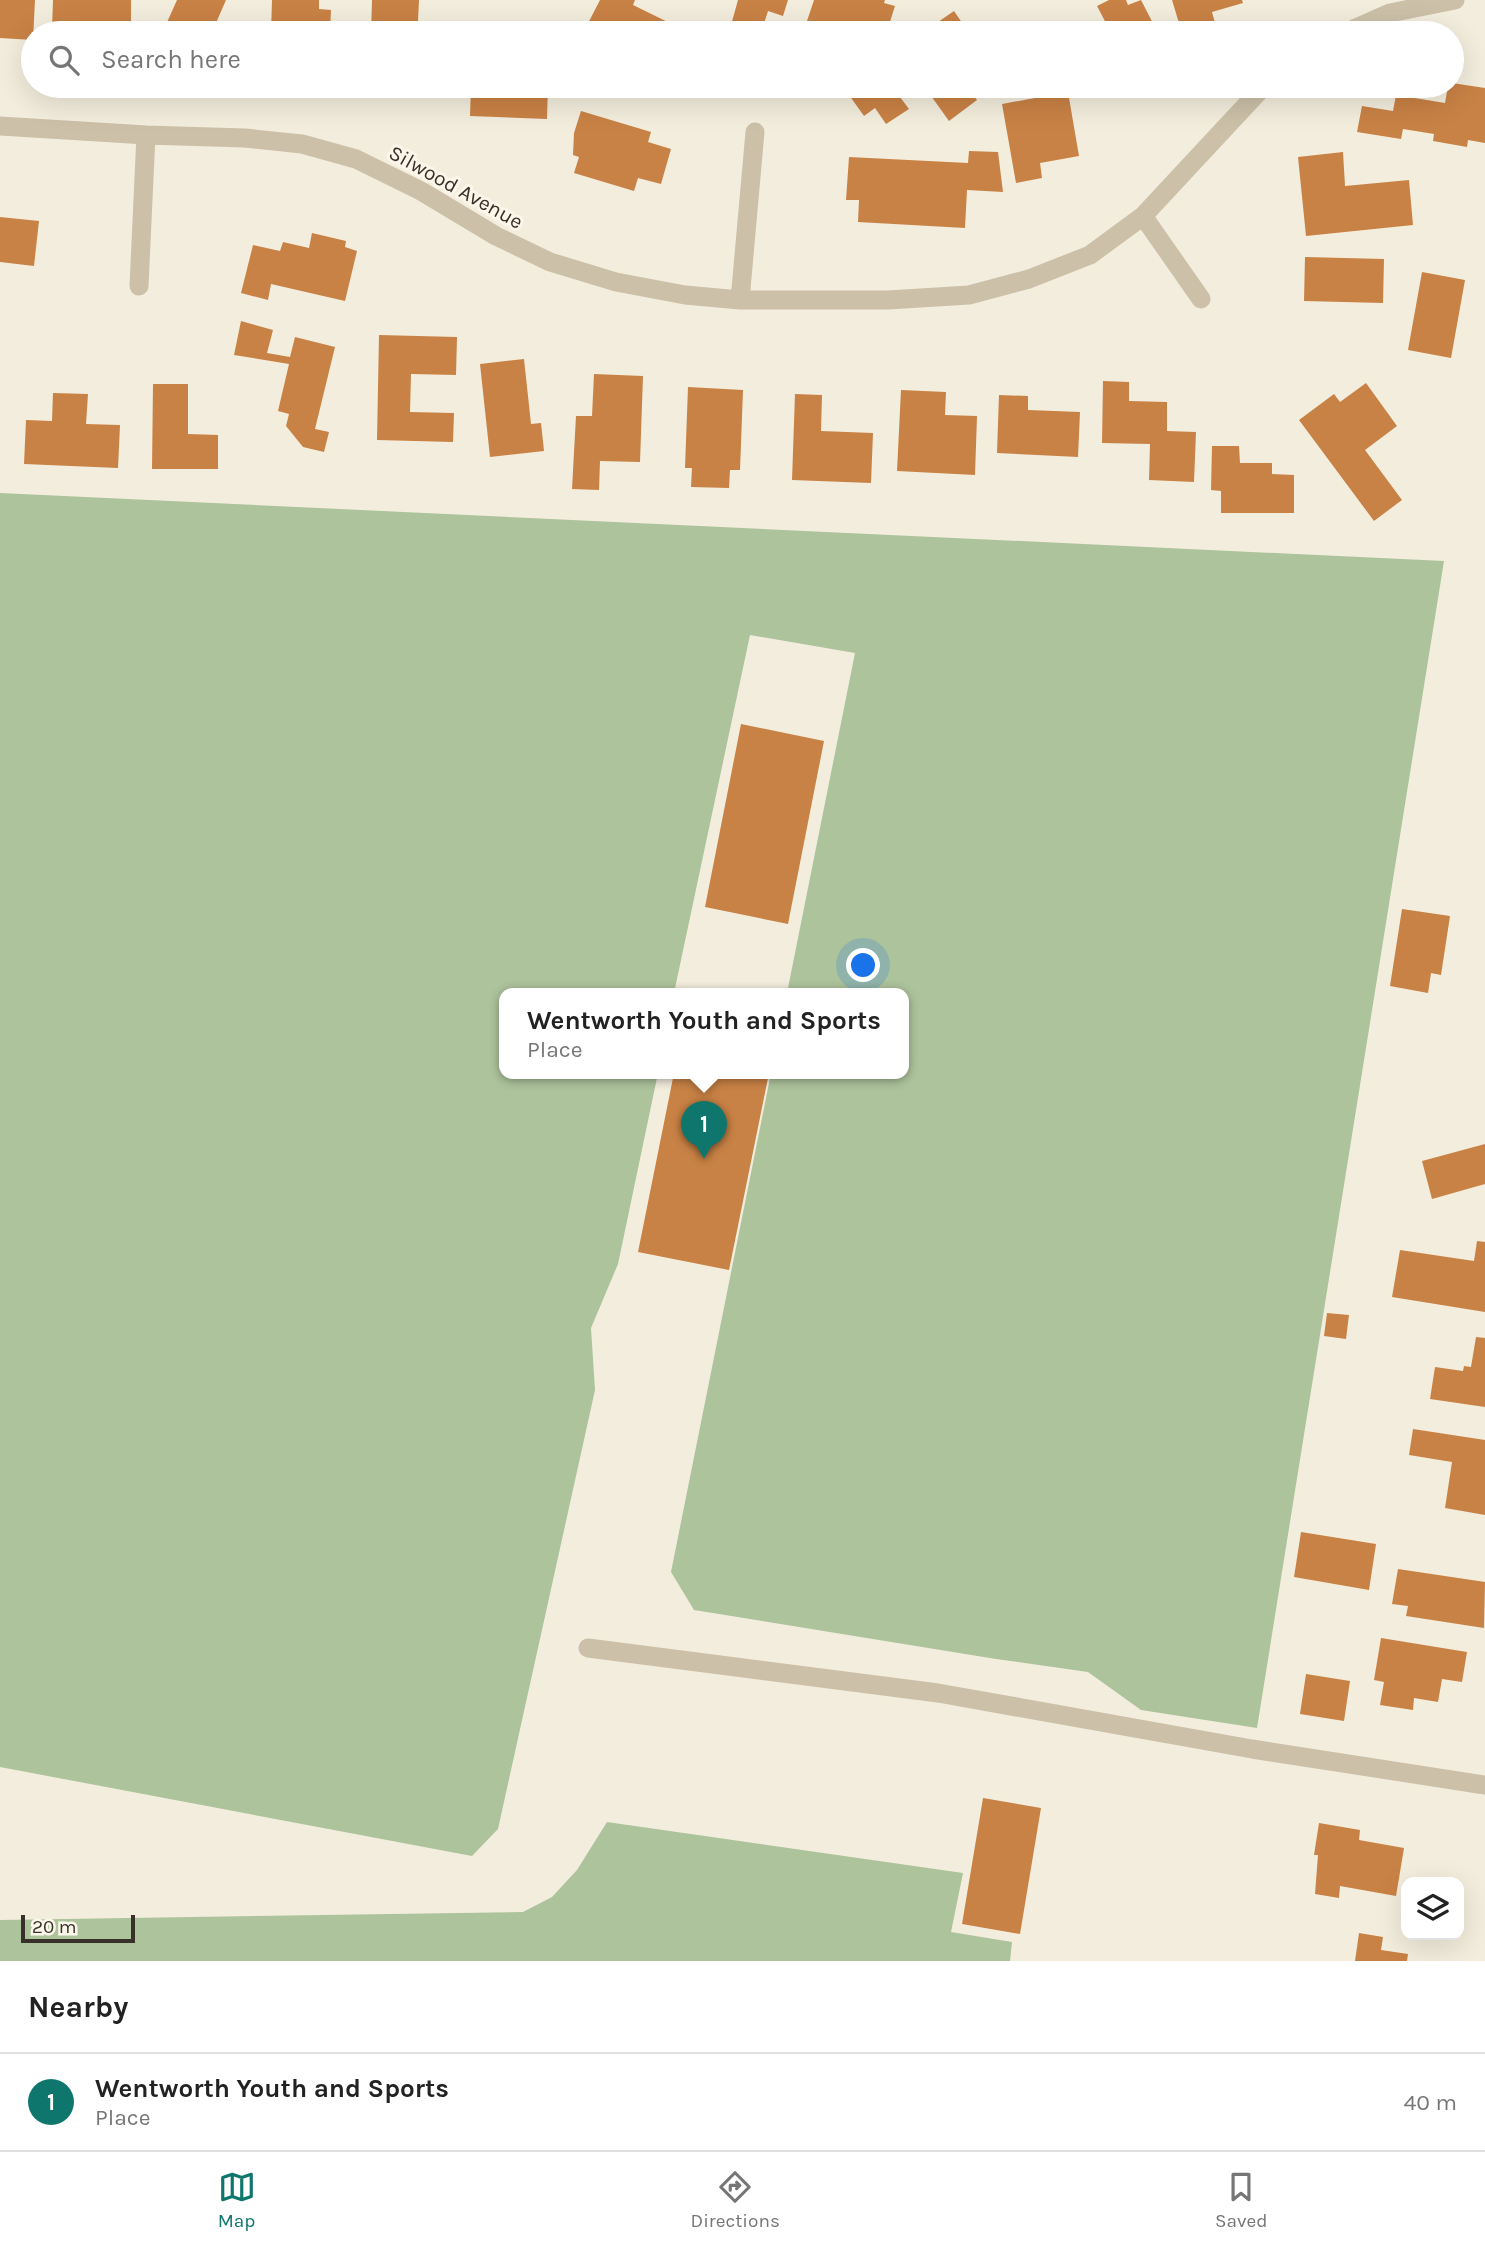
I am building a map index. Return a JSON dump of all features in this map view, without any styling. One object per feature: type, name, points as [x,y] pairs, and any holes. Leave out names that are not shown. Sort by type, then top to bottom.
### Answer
[{"type":"street","points":[[1372,21],[1390,13],[1455,0]]},
{"type":"street","name":"Silwood Avenue","points":[[0,126],[244,138],[302,144],[356,159],[421,191],[496,236],[550,262],[616,282],[685,295],[740,300],[888,300],[969,295],[1029,279],[1090,255],[1143,216],[1253,98]]},
{"type":"street","points":[[740,300],[755,132]]},
{"type":"street","points":[[139,286],[146,135]]},
{"type":"street","points":[[1143,216],[1201,299]]},
{"type":"street","points":[[588,1648],[938,1693],[1252,1749],[1485,1785]]},
{"type":"green space","points":[[0,493],[1444,561],[1257,1728],[1141,1710],[1088,1672],[694,1610],[671,1572],[770,1079],[909,1079],[909,988],[788,988],[855,653],[750,635],[675,988],[499,988],[499,1079],[657,1079],[618,1264],[591,1328],[595,1390],[498,1829],[472,1856],[0,1767]]},
{"type":"green space","points":[[607,1822],[963,1873],[951,1932],[1012,1942],[1010,1961],[0,1961],[0,1920],[523,1912],[552,1897],[577,1870]]},
{"type":"building","points":[[0,0],[35,0],[34,21],[21,21],[21,39],[0,38]]},
{"type":"building","points":[[53,0],[131,0],[131,21],[52,21]]},
{"type":"building","points":[[177,0],[226,0],[217,21],[168,21]]},
{"type":"building","points":[[272,0],[319,0],[319,9],[331,10],[331,21],[271,21]]},
{"type":"building","points":[[372,0],[419,0],[418,21],[371,21]]},
{"type":"building","points":[[600,0],[635,0],[633,5],[666,21],[589,21]]},
{"type":"building","points":[[738,0],[788,0],[783,16],[768,11],[765,21],[732,21]]},
{"type":"building","points":[[814,0],[885,0],[884,3],[895,6],[890,21],[807,21]]},
{"type":"building","points":[[1109,0],[1126,0],[1128,5],[1141,0],[1152,21],[1105,21],[1097,6]]},
{"type":"building","points":[[1172,0],[1242,0],[1243,3],[1212,12],[1214,21],[1178,21]]},
{"type":"building","points":[[954,11],[961,21],[939,21]]},
{"type":"building","points":[[1464,85],[1485,88],[1485,143],[1468,140],[1467,147],[1433,141],[1434,134],[1403,129],[1401,139],[1357,132],[1362,106],[1393,111],[1395,98],[1445,103],[1446,98],[1464,98]]},
{"type":"building","points":[[471,98],[548,98],[547,119],[470,116]]},
{"type":"building","points":[[851,98],[901,98],[909,109],[886,124],[875,108],[864,116]]},
{"type":"building","points":[[933,98],[976,98],[977,100],[949,121]]},
{"type":"building","points":[[1035,98],[1069,98],[1079,156],[1040,163],[1042,178],[1016,183],[1002,104]]},
{"type":"building","points":[[581,111],[651,132],[648,142],[671,149],[661,184],[638,178],[634,191],[574,173],[579,157],[573,155],[574,133]]},
{"type":"building","points":[[969,151],[998,152],[1003,192],[967,190],[965,228],[858,222],[859,200],[846,200],[849,157],[968,163]]},
{"type":"building","points":[[1343,152],[1345,186],[1409,180],[1413,225],[1306,236],[1298,157]]},
{"type":"building","points":[[0,217],[39,221],[34,266],[0,262]]},
{"type":"building","points":[[312,233],[346,241],[345,247],[357,251],[345,301],[271,284],[268,300],[241,293],[253,245],[280,251],[283,242],[309,248]]},
{"type":"building","points":[[1305,257],[1384,259],[1383,303],[1304,301]]},
{"type":"building","points":[[1422,272],[1465,280],[1451,358],[1408,350]]},
{"type":"building","points":[[241,321],[273,330],[267,353],[290,357],[295,337],[335,347],[315,429],[329,432],[324,452],[303,447],[286,426],[289,414],[278,411],[289,364],[234,355]]},
{"type":"building","points":[[379,335],[457,337],[456,375],[411,374],[410,412],[454,413],[453,442],[377,440]]},
{"type":"building","points":[[524,359],[531,424],[541,423],[544,451],[490,457],[480,364]]},
{"type":"building","points":[[594,374],[643,376],[640,462],[600,461],[599,490],[572,489],[576,416],[592,416]]},
{"type":"building","points":[[1103,381],[1129,382],[1129,401],[1167,402],[1167,431],[1196,432],[1194,482],[1149,480],[1150,444],[1102,443]]},
{"type":"building","points":[[1366,383],[1397,426],[1365,450],[1402,500],[1374,521],[1299,420],[1334,394],[1340,402]]},
{"type":"building","points":[[153,384],[188,384],[188,434],[218,435],[218,469],[152,469]]},
{"type":"building","points":[[688,387],[743,390],[740,470],[730,470],[729,488],[691,487],[692,468],[685,468]]},
{"type":"building","points":[[901,390],[946,392],[945,415],[977,416],[975,475],[897,471]]},
{"type":"building","points":[[53,393],[88,394],[86,424],[120,425],[118,468],[24,464],[26,420],[52,421]]},
{"type":"building","points":[[795,394],[822,395],[821,431],[873,433],[871,483],[792,480]]},
{"type":"building","points":[[999,395],[1028,396],[1028,410],[1080,412],[1078,457],[997,453]]},
{"type":"building","points":[[1212,446],[1239,446],[1240,463],[1272,463],[1272,474],[1294,475],[1294,513],[1221,513],[1221,491],[1211,490]]},
{"type":"building","points":[[741,724],[824,741],[788,924],[705,907]]},
{"type":"building","points":[[1402,909],[1450,916],[1441,975],[1431,973],[1428,993],[1390,986]]},
{"type":"building","points":[[673,1079],[768,1079],[729,1270],[638,1252]]},
{"type":"building","points":[[1485,1144],[1485,1184],[1432,1199],[1422,1161]]},
{"type":"building","points":[[1477,1241],[1485,1242],[1485,1312],[1392,1297],[1400,1250],[1474,1261]]},
{"type":"building","points":[[1327,1313],[1349,1315],[1346,1339],[1324,1336]]},
{"type":"building","points":[[1476,1337],[1485,1338],[1485,1407],[1430,1399],[1435,1367],[1463,1371],[1464,1366],[1471,1367]]},
{"type":"building","points":[[1413,1429],[1485,1440],[1485,1515],[1445,1508],[1452,1462],[1409,1455]]},
{"type":"building","points":[[1301,1532],[1376,1544],[1369,1590],[1294,1577]]},
{"type":"building","points":[[1398,1569],[1485,1582],[1484,1628],[1406,1616],[1408,1606],[1392,1604]]},
{"type":"building","points":[[1381,1638],[1467,1652],[1462,1682],[1442,1679],[1438,1702],[1414,1698],[1413,1710],[1380,1705],[1384,1682],[1374,1680]]},
{"type":"building","points":[[1306,1674],[1350,1681],[1344,1721],[1300,1714]]},
{"type":"building","points":[[983,1798],[1041,1808],[1020,1934],[962,1924]]},
{"type":"building","points":[[1319,1823],[1360,1830],[1359,1840],[1404,1848],[1396,1896],[1340,1886],[1339,1898],[1315,1894],[1318,1855],[1314,1855]]},
{"type":"building","points":[[1359,1933],[1383,1937],[1381,1950],[1408,1954],[1407,1961],[1355,1961]]},
{"type":"place","name":"Wentworth Youth and Sports","points":[[704,1159]]}]
